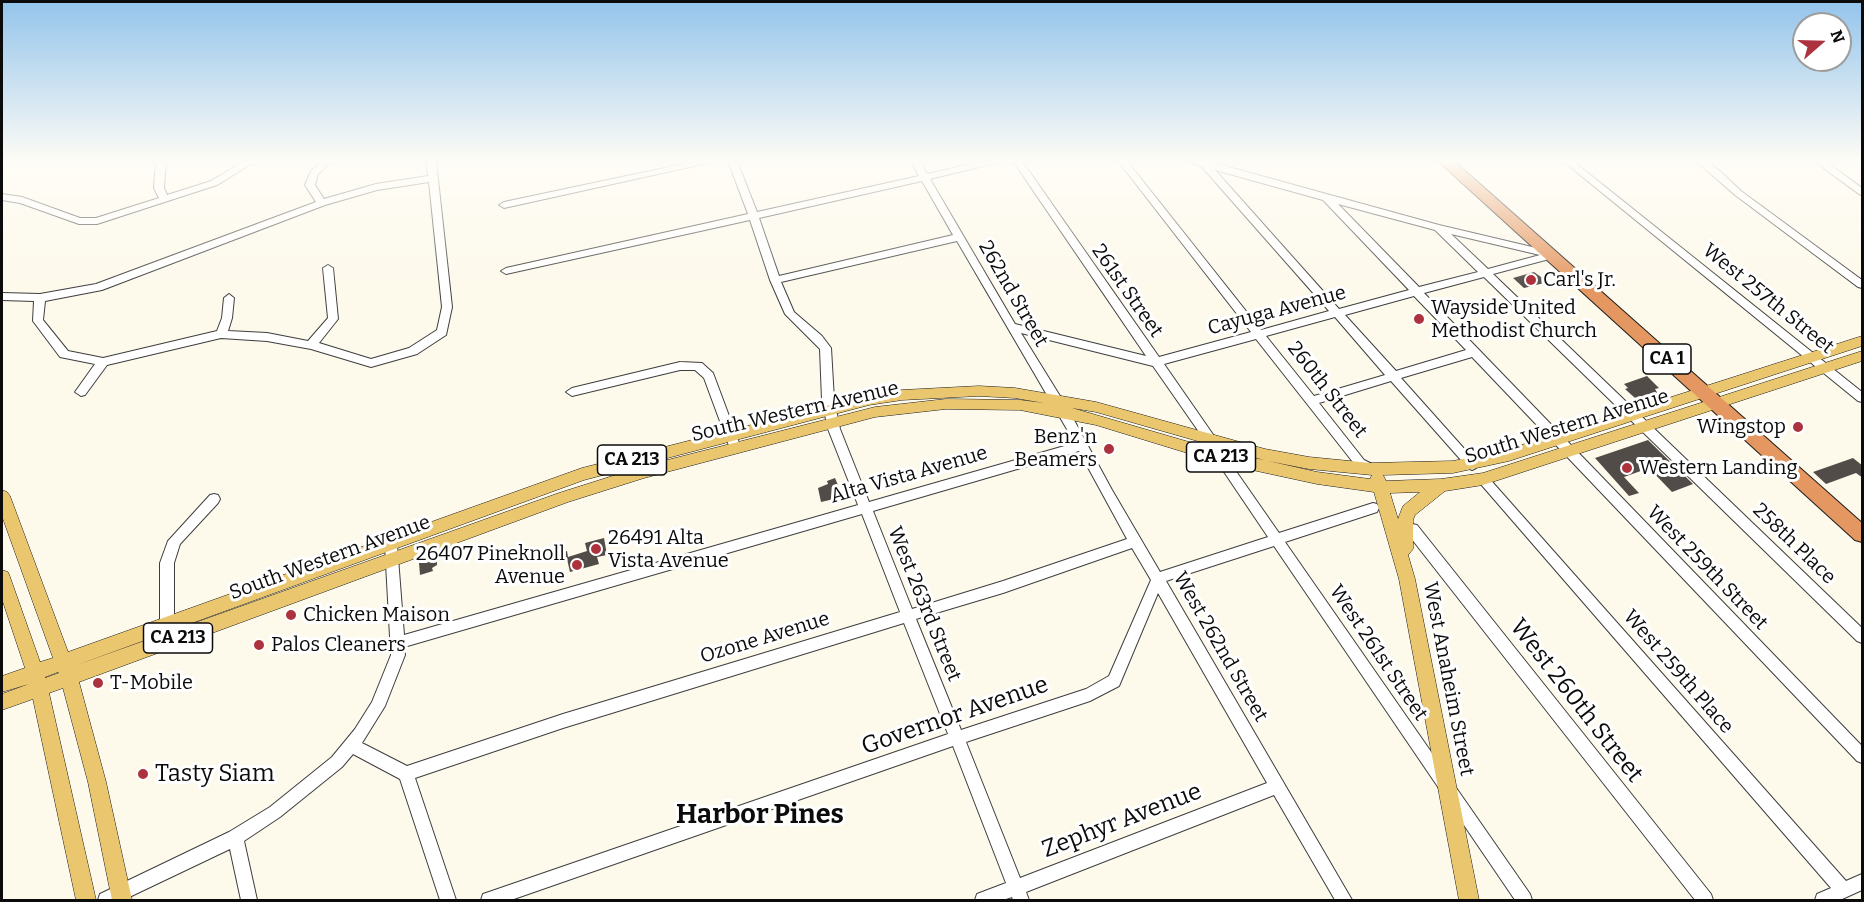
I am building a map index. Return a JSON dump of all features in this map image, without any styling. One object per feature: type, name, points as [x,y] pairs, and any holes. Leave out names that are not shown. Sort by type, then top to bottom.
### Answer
[{"type":"highway","name":"CA 1","points":[[1491,203],[1863,534]]},
{"type":"main road","name":"South Western Avenue","points":[[2,684],[37,680],[67,670],[392,552],[582,474],[732,442],[902,395],[979,391],[1053,398],[1096,406],[1291,460],[1372,469],[1415,469],[1472,465],[1863,341]]},
{"type":"main road","name":"South Western Avenue","points":[[832,416],[946,404],[1020,405],[1064,412],[1119,425],[1220,457],[1317,478],[1382,487],[1441,485],[1483,479],[1863,356]]},
{"type":"main road","name":"West Anaheim Street","points":[[1372,469],[1382,487],[1403,564],[1469,900]]},
{"type":"main road","points":[[1403,564],[1405,520],[1409,511],[1416,502],[1441,485]]},
{"type":"main road","points":[[2,496],[67,670],[82,735],[97,782],[116,898]]},
{"type":"main road","name":"South Western Avenue","points":[[67,670],[167,625],[392,552]]},
{"type":"main road","points":[[2,577],[37,680],[86,900]]},
{"type":"main road","name":"South Western Avenue","points":[[2,702],[37,680]]},
{"type":"street","points":[[30,203],[79,221],[97,221],[121,216],[156,203]]},
{"type":"street","points":[[2,297],[40,298],[98,287],[322,203]]},
{"type":"street","points":[[40,298],[38,321],[64,354],[103,362],[221,334],[311,345],[372,363],[413,351],[442,332],[447,307],[436,203]]},
{"type":"street","points":[[504,205],[513,203]]},
{"type":"street","name":"West 263rd Street","points":[[748,203],[775,280],[790,314],[819,339],[825,348],[832,416],[864,507],[1018,894]]},
{"type":"street","points":[[506,271],[807,203]]},
{"type":"street","name":"262nd Street","points":[[940,203],[1053,398],[1064,412]]},
{"type":"street","name":"261st Street","points":[[1046,203],[1210,439]]},
{"type":"street","name":"260th Street","points":[[1155,203],[1360,463],[1372,469]]},
{"type":"street","points":[[1239,203],[1472,465]]},
{"type":"street","name":"West 259th Street","points":[[1332,203],[1863,756]]},
{"type":"street","points":[[1348,203],[1547,254]]},
{"type":"street","name":"West 257th Street","points":[[1620,203],[1863,398]]},
{"type":"street","points":[[1750,203],[1863,285]]},
{"type":"street","name":"258th Place","points":[[1439,228],[1863,637]]},
{"type":"street","points":[[775,280],[960,237]]},
{"type":"street","name":"Cayuga Avenue","points":[[1012,327],[1155,362],[1486,273],[1547,254]]},
{"type":"street","points":[[311,345],[333,319],[328,268]]},
{"type":"street","points":[[221,334],[227,318],[229,298]]},
{"type":"street","points":[[1311,401],[1474,352]]},
{"type":"street","points":[[81,392],[103,362]]},
{"type":"street","points":[[572,392],[680,366],[698,366],[709,376],[732,442]]},
{"type":"street","name":"West 262nd Street","points":[[1064,412],[1080,446],[1344,900]]},
{"type":"street","name":"Alta Vista Avenue","points":[[398,642],[1080,446]]},
{"type":"street","name":"West 261st Street","points":[[1220,457],[1524,900]]},
{"type":"street","name":"West 259th Place","points":[[1483,479],[1844,891]]},
{"type":"street","points":[[167,625],[167,563],[174,541],[214,499]]},
{"type":"street","points":[[1158,578],[1373,508]]},
{"type":"street","name":"West 260th Street","points":[[1412,529],[1705,900]]},
{"type":"street","name":"Ozone Avenue","points":[[406,774],[585,714],[1003,587],[1136,541]]},
{"type":"street","points":[[116,898],[235,838],[300,794],[337,762],[350,746],[378,706],[398,655],[392,552]]},
{"type":"street","name":"Governor Avenue","points":[[489,900],[1090,694],[1114,681],[1158,578]]},
{"type":"street","points":[[350,746],[365,751],[406,774],[448,900]]},
{"type":"street","name":"Zephyr Avenue","points":[[983,900],[1018,894],[1278,786]]},
{"type":"street","points":[[235,838],[249,900]]},
{"type":"street","points":[[1823,900],[1863,882]]},
{"type":"building","name":"Carl's Jr.","points":[[1534,272],[1548,282],[1524,288],[1513,278]]},
{"type":"building","points":[[1647,376],[1659,388],[1655,389],[1658,394],[1635,398],[1625,389],[1628,388],[1624,384]]},
{"type":"building","name":"Western Landing","points":[[1648,440],[1693,484],[1672,492],[1649,468],[1624,477],[1639,493],[1629,496],[1595,458]]},
{"type":"building","points":[[1853,458],[1863,466],[1863,478],[1856,473],[1826,484],[1813,472]]},
{"type":"building","points":[[835,478],[843,497],[821,502],[818,488]]},
{"type":"building","points":[[604,538],[607,555],[597,557],[599,564],[570,572],[567,559],[559,561],[557,554],[567,551],[568,557],[587,551],[585,543]]},
{"type":"building","points":[[437,558],[437,565],[432,568],[433,571],[420,575],[419,563]]},
{"type":"place","name":"Carl's Jr.","points":[[1531,280]]},
{"type":"place","name":"Wayside United Methodist Church","points":[[1419,319]]},
{"type":"place","name":"Wingstop","points":[[1798,427]]},
{"type":"place","name":"Benz'n Beamers","points":[[1109,449]]},
{"type":"place","name":"Western Landing","points":[[1627,468]]},
{"type":"place","name":"26491 Alta Vista Avenue","points":[[596,549]]},
{"type":"place","name":"26407 Pineknoll Avenue","points":[[577,565]]},
{"type":"place","name":"Chicken Maison","points":[[291,615]]},
{"type":"place","name":"Palos Cleaners","points":[[259,645]]},
{"type":"place","name":"T-Mobile","points":[[98,683]]},
{"type":"place","name":"Tasty Siam","points":[[143,774]]},
{"type":"district","name":"Harbor Pines","points":[[760,815]]}]
